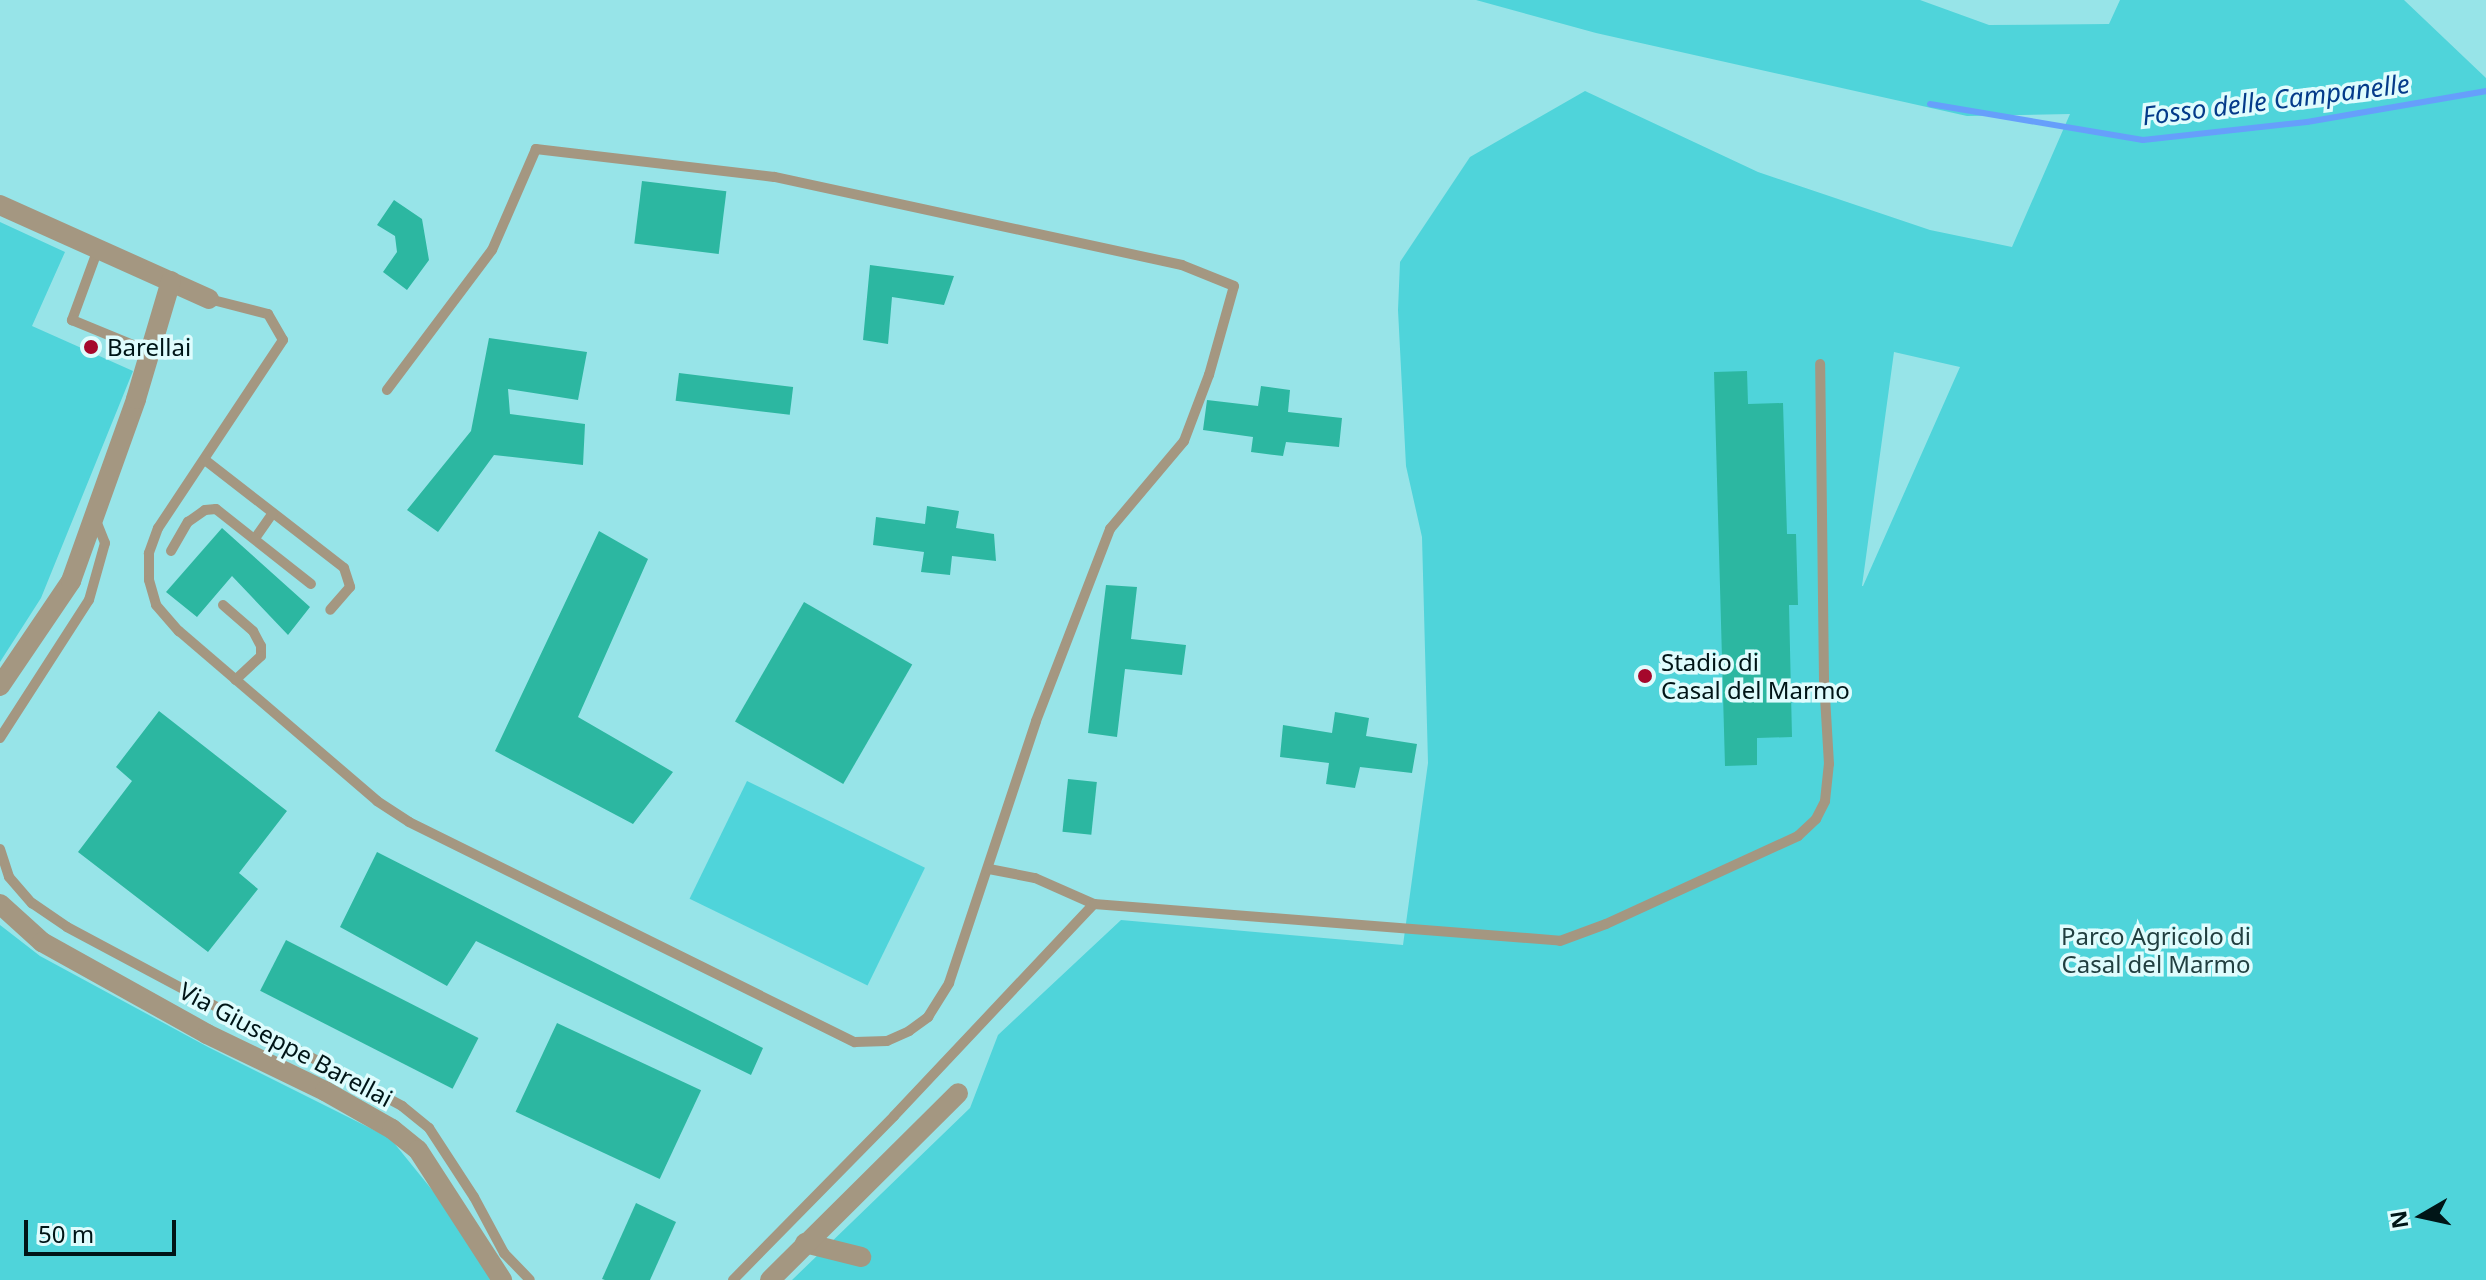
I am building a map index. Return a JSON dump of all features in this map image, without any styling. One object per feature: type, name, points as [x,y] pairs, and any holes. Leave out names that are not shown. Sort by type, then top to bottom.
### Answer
[{"type":"street","points":[[0,205],[209,299]]},
{"type":"street","points":[[0,686],[71,581],[150,352],[171,281]]},
{"type":"street","name":"Via Giuseppe Barellai","points":[[0,904],[42,942],[207,1034],[325,1091],[392,1129],[418,1150],[502,1280]]},
{"type":"street","points":[[770,1280],[958,1093]]},
{"type":"street","points":[[805,1243],[861,1257]]},
{"type":"lane","points":[[209,299],[268,314],[283,340],[158,528],[149,553],[149,580],[156,605],[179,631],[235,680],[377,801],[409,822],[855,1042],[887,1041],[928,1017],[949,983],[1036,721],[1110,529],[1184,441],[1209,375],[1234,286],[1182,265],[774,177],[536,149],[492,250],[387,390]]},
{"type":"lane","points":[[98,249],[72,320],[150,352]]},
{"type":"lane","points":[[989,869],[1035,878],[1094,904],[1560,941],[1606,924],[1798,836],[1816,819],[1825,801],[1829,764],[1824,679],[1820,364]]},
{"type":"lane","points":[[205,460],[344,568],[350,587],[330,610]]},
{"type":"lane","points":[[171,551],[188,522],[205,510],[224,512],[311,584]]},
{"type":"lane","points":[[256,537],[273,513]]},
{"type":"lane","points":[[0,738],[89,600],[105,543],[94,518]]},
{"type":"lane","points":[[223,605],[253,631],[261,646],[261,656],[235,680]]},
{"type":"lane","points":[[0,849],[9,877],[32,903],[67,927],[411,1114],[429,1128],[467,1185],[504,1253],[530,1280]]},
{"type":"lane","points":[[733,1280],[905,1105],[1094,904]]},
{"type":"green space","name":"Parco Agricolo di Casal del Marmo","points":[[1476,0],[1920,0],[1989,25],[2109,24],[2120,0],[2404,0],[2486,78],[2486,1280],[792,1280],[970,1108],[998,1035],[1121,920],[1403,945],[1428,763],[1422,537],[1406,466],[1398,310],[1400,262],[1470,157],[1585,91],[1758,172],[1930,230],[2012,247],[2070,114],[1967,116],[1596,33]],"holes":[[[1894,352],[1960,367],[1863,586],[1862,586]]]},
{"type":"green space","points":[[0,222],[65,252],[32,326],[133,371],[41,598],[0,662]]},
{"type":"green space","points":[[747,781],[925,868],[868,986],[690,899]]},
{"type":"green space","points":[[0,925],[40,956],[208,1047],[390,1138],[437,1196],[493,1280],[0,1280]]},
{"type":"building","points":[[642,181],[726,191],[719,254],[634,244]]},
{"type":"building","points":[[394,200],[422,219],[429,260],[407,290],[383,272],[397,252],[395,236],[377,225]]},
{"type":"building","points":[[870,265],[954,276],[944,305],[892,297],[888,344],[863,340]]},
{"type":"building","points":[[489,338],[587,352],[578,400],[508,389],[510,414],[585,424],[583,465],[494,455],[438,532],[407,510],[471,431]]},
{"type":"building","points":[[1747,371],[1748,404],[1783,403],[1787,534],[1796,534],[1798,605],[1789,605],[1792,737],[1757,738],[1757,765],[1725,766],[1714,372]]},
{"type":"building","points":[[679,373],[793,387],[790,415],[676,401]]},
{"type":"building","points":[[1261,386],[1290,390],[1288,412],[1342,418],[1339,447],[1286,442],[1283,456],[1251,452],[1253,437],[1203,430],[1207,400],[1258,406]]},
{"type":"building","points":[[927,506],[959,511],[956,528],[994,534],[996,561],[952,556],[950,575],[921,572],[924,552],[873,545],[876,517],[925,524]]},
{"type":"building","points":[[222,528],[310,607],[288,635],[232,576],[197,617],[166,592]]},
{"type":"building","points":[[599,531],[648,559],[578,717],[673,772],[633,824],[495,751]]},
{"type":"building","points":[[1106,585],[1137,587],[1131,639],[1186,645],[1182,675],[1125,669],[1117,737],[1088,733]]},
{"type":"building","points":[[804,602],[912,664],[843,784],[735,722]]},
{"type":"building","points":[[159,711],[287,811],[239,873],[258,889],[208,952],[78,852],[132,781],[116,767]]},
{"type":"building","points":[[1335,712],[1369,718],[1366,736],[1417,744],[1412,773],[1360,767],[1355,788],[1326,784],[1329,763],[1280,757],[1283,725],[1332,733]]},
{"type":"building","points":[[1068,779],[1097,782],[1091,835],[1062,832]]},
{"type":"building","points":[[377,852],[763,1048],[751,1075],[476,941],[447,986],[340,927]]},
{"type":"building","points":[[286,940],[478,1038],[453,1089],[260,991]]},
{"type":"building","points":[[557,1023],[701,1090],[660,1179],[516,1112]]},
{"type":"building","points":[[636,1203],[676,1222],[650,1280],[602,1279]]},
{"type":"waterway","name":"Fosso delle Campanelle","points":[[1930,104],[2143,140],[2307,122],[2486,91]]},
{"type":"place","name":"Barellai","points":[[91,347]]},
{"type":"place","name":"Stadio di Casal del Marmo","points":[[1645,676]]}]
